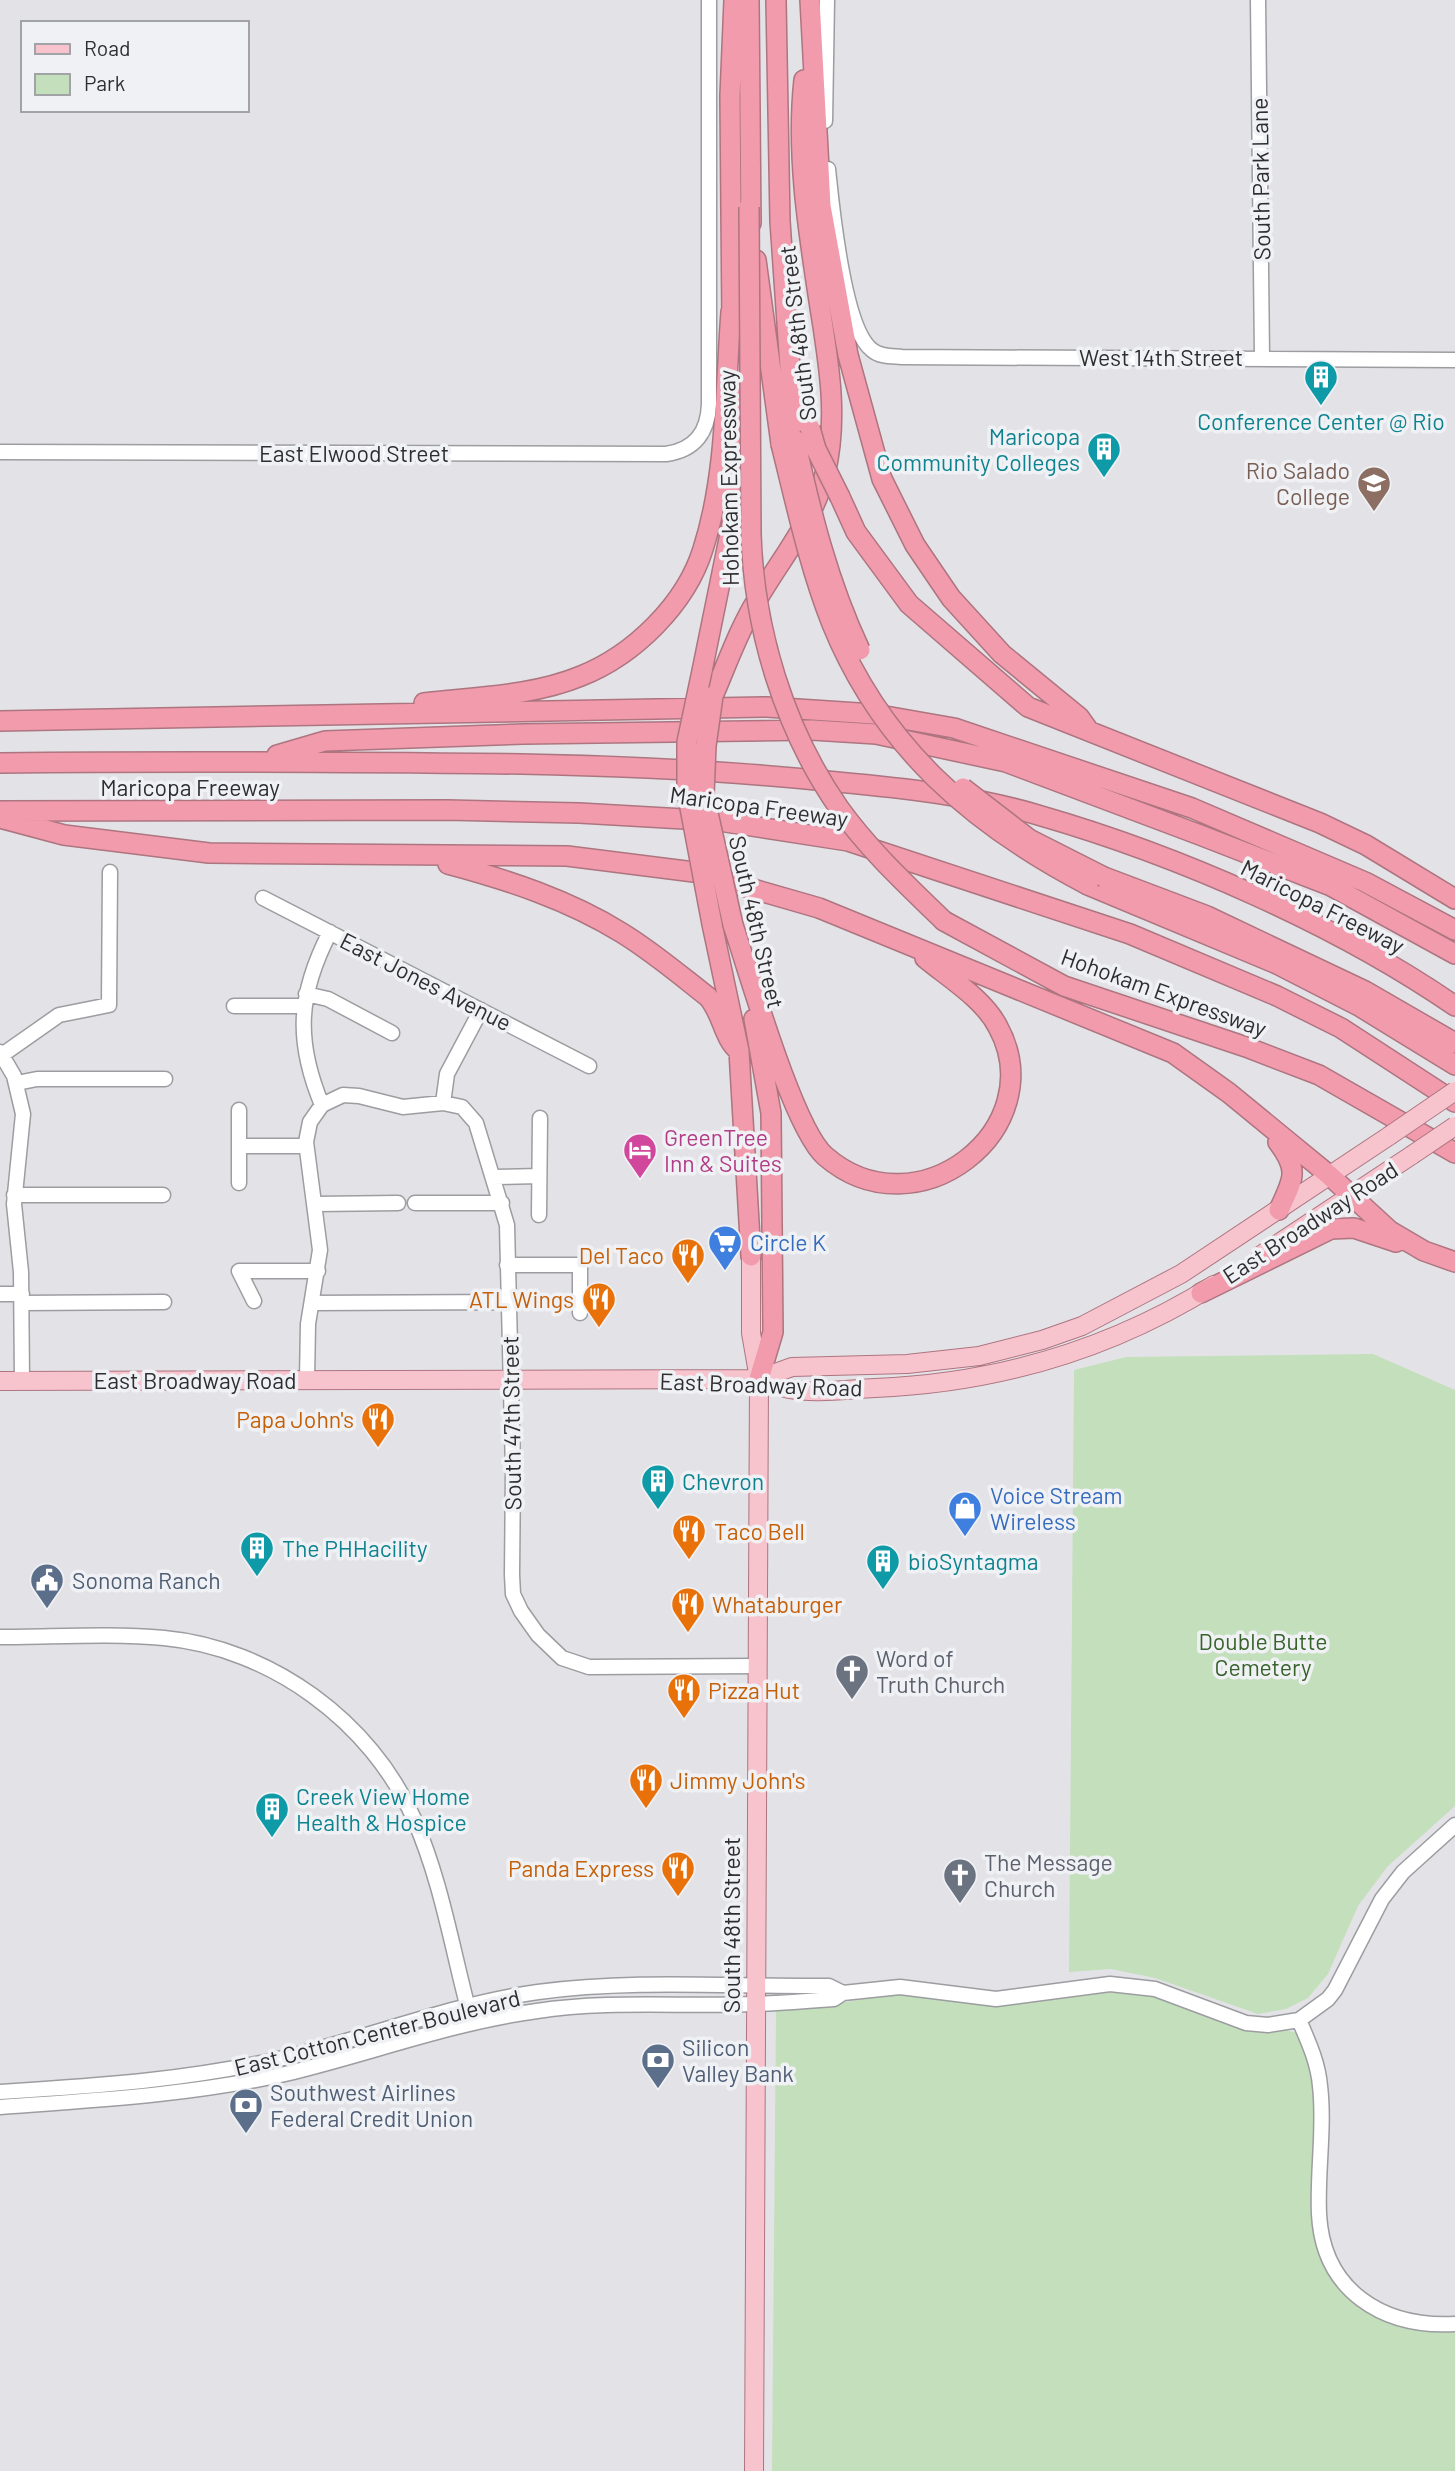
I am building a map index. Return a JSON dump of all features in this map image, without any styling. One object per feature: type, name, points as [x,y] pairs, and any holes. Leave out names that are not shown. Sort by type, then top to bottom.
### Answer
[{"type":"highway","name":"South 48th Street","points":[[734,0],[730,96],[731,312],[738,444],[734,505],[687,742],[687,792],[739,1051],[751,1256]]},
{"type":"highway","name":"Hohokam Expressway","points":[[749,0],[752,580],[762,632],[798,739],[839,808],[884,862],[944,921],[1064,986],[1246,1047],[1319,1075],[1455,1153]]},
{"type":"highway","points":[[776,0],[775,84],[786,318],[815,530],[837,601],[868,668],[912,736],[959,786],[1029,839],[1096,881],[1277,964],[1359,1006],[1455,1065]]},
{"type":"highway","name":"South 48th Street","points":[[759,1379],[773,1332],[771,1113],[704,795],[706,746],[713,696],[756,601],[790,552],[825,477],[833,423],[831,376],[811,244],[800,115],[809,0]]},
{"type":"highway","points":[[809,0],[821,206],[848,355],[882,479],[915,545],[951,598],[1002,654],[1079,717],[1089,731]]},
{"type":"highway","points":[[749,206],[780,444],[809,557],[839,637],[863,684],[888,724],[942,785],[983,822],[1036,858],[1096,881],[1207,916],[1365,991],[1455,1044]]},
{"type":"highway","points":[[326,713],[517,692],[581,677],[643,639],[681,594],[703,551],[718,481],[731,312]]},
{"type":"highway","points":[[803,434],[816,449],[856,532],[909,604],[1028,707],[1320,823],[1366,845],[1455,899]]},
{"type":"highway","points":[[0,721],[767,707],[874,714],[954,728],[1192,808],[1365,882],[1455,930]]},
{"type":"highway","points":[[260,760],[325,741],[524,734],[812,730],[876,734],[1006,762],[1331,886],[1455,954]]},
{"type":"highway","name":"Maricopa Freeway","points":[[0,763],[260,760],[724,770],[903,788],[1035,814],[1179,864],[1250,893],[1344,941],[1455,1006]]},
{"type":"highway","name":"Maricopa Freeway","points":[[0,811],[447,810],[579,813],[719,821],[848,841],[1130,934],[1278,996],[1341,1028],[1455,1102]]},
{"type":"highway","points":[[0,818],[64,835],[209,853],[420,857],[566,856],[694,872],[819,908],[1173,1053],[1329,1175],[1390,1231],[1424,1251]]},
{"type":"highway","points":[[420,857],[504,880],[589,914],[621,932],[708,997],[718,1008],[730,1044],[739,1051]]},
{"type":"highway","points":[[733,925],[801,1118],[824,1155],[854,1174],[894,1185],[934,1179],[964,1165],[989,1139],[1004,1104],[1010,1079],[1009,1052],[998,1025],[980,1005],[908,944]]},
{"type":"highway","points":[[1263,1122],[1291,1159],[1294,1170],[1293,1180],[1279,1210]]},
{"type":"highway","points":[[1201,1293],[1320,1233],[1343,1227],[1455,1262]]},
{"type":"main road","points":[[759,1379],[792,1367],[943,1361],[979,1356],[1042,1340],[1082,1326],[1181,1274],[1455,1091]]},
{"type":"main road","name":"East Broadway Road","points":[[0,1381],[759,1379],[790,1389],[908,1387],[963,1381],[1018,1370],[1130,1331],[1201,1293],[1455,1126]]},
{"type":"main road","name":"South 48th Street","points":[[751,1256],[751,1333],[759,1379],[754,2471]]},
{"type":"street","name":"East Elwood Street","points":[[0,452],[666,454],[682,450],[701,435],[708,418],[709,404],[709,0]]},
{"type":"street","name":"West 14th Street","points":[[827,0],[824,139],[832,205],[853,320],[869,348],[878,354],[902,357],[1455,360]]},
{"type":"street","name":"South Park Lane","points":[[1258,0],[1262,358]]},
{"type":"street","points":[[22,1380],[22,1298],[14,1195],[23,1121],[17,1083],[1,1053],[59,1015],[109,1005],[110,872]]},
{"type":"street","name":"East Jones Avenue","points":[[263,898],[590,1066]]},
{"type":"street","points":[[322,1105],[305,1057],[305,1000],[314,964],[330,932]]},
{"type":"street","points":[[234,1006],[328,999],[393,1033]]},
{"type":"street","points":[[307,1380],[307,1336],[318,1270],[320,1239],[306,1146],[310,1122],[322,1105],[348,1095],[403,1107],[443,1103],[447,1074],[481,1010]]},
{"type":"street","points":[[17,1083],[37,1079],[165,1079]]},
{"type":"street","name":"South 47th Street","points":[[443,1103],[458,1105],[474,1119],[502,1203],[508,1233],[513,1594],[520,1611],[538,1635],[562,1658],[590,1667],[757,1666]]},
{"type":"street","points":[[239,1110],[239,1183]]},
{"type":"street","points":[[539,1215],[540,1118]]},
{"type":"street","points":[[239,1146],[306,1146]]},
{"type":"street","points":[[0,1174],[17,1174]]},
{"type":"street","points":[[493,1177],[539,1176]]},
{"type":"street","points":[[14,1195],[163,1195]]},
{"type":"street","points":[[316,1204],[398,1203]]},
{"type":"street","points":[[415,1203],[502,1203]]},
{"type":"street","points":[[507,1265],[580,1265],[580,1313]]},
{"type":"street","points":[[254,1301],[239,1270],[318,1270]]},
{"type":"street","points":[[0,1294],[22,1298],[164,1302]]},
{"type":"street","points":[[312,1303],[507,1302]]},
{"type":"street","points":[[0,1637],[145,1637],[183,1641],[228,1651],[294,1682],[341,1718],[381,1761],[415,1819],[439,1897],[472,2023]]},
{"type":"street","points":[[755,1995],[829,1986],[843,1993],[914,1987],[996,1999],[1091,1986],[1125,1985],[1172,1994],[1246,2023],[1268,2025],[1299,2020],[1328,1999],[1335,1990],[1382,1899],[1402,1872],[1455,1825]]},
{"type":"street","name":"East Cotton Center Boulevard","points":[[0,2092],[170,2079],[342,2044],[467,2006],[573,1988],[755,1995]]},
{"type":"street","name":"East Cotton Center Boulevard","points":[[0,2107],[144,2097],[248,2081],[472,2023],[582,2006],[755,1995]]},
{"type":"street","points":[[1299,2020],[1315,2061],[1320,2086],[1319,2217],[1330,2260],[1348,2287],[1384,2314],[1415,2323],[1455,2324]]},
{"type":"street","points":[[0,2101],[38,2098],[53,2089]]},
{"type":"green space","name":"Double Butte Cemetery","points":[[1373,1354],[1455,1390],[1455,1806],[1387,1867],[1358,1906],[1328,1974],[1308,1998],[1286,2009],[1258,2014],[1155,1978],[1111,1969],[1069,1972],[1074,1370],[1126,1357]]},
{"type":"green space","points":[[1107,1989],[1144,1993],[1297,2033],[1314,2080],[1313,2218],[1319,2248],[1354,2301],[1377,2317],[1415,2328],[1455,2329],[1455,2471],[772,2471],[776,2010],[789,2005],[847,2002],[895,1993],[954,1998]]},
{"type":"place","name":"Conference Center @ Rio","points":[[1321,407]]},
{"type":"place","name":"Maricopa Community Colleges","points":[[1104,479]]},
{"type":"place","name":"Rio Salado College","points":[[1374,513]]},
{"type":"place","name":"GreenTree Inn & Suites","points":[[640,1180]]},
{"type":"place","name":"Circle K","points":[[725,1272]]},
{"type":"place","name":"Del Taco","points":[[688,1285]]},
{"type":"place","name":"ATL Wings","points":[[599,1329]]},
{"type":"place","name":"Papa John's","points":[[378,1449]]},
{"type":"place","name":"Chevron","points":[[658,1511]]},
{"type":"place","name":"Voice Stream Wireless","points":[[965,1538]]},
{"type":"place","name":"Taco Bell","points":[[689,1561]]},
{"type":"place","name":"The PHHacility","points":[[257,1578]]},
{"type":"place","name":"bioSyntagma","points":[[883,1591]]},
{"type":"place","name":"Sonoma Ranch","points":[[47,1610]]},
{"type":"place","name":"Whataburger","points":[[688,1634]]},
{"type":"place","name":"Word of Truth Church","points":[[852,1701]]},
{"type":"place","name":"Pizza Hut","points":[[684,1720]]},
{"type":"place","name":"Jimmy John's","points":[[646,1810]]},
{"type":"place","name":"Creek View Home Health & Hospice","points":[[272,1839]]},
{"type":"place","name":"Panda Express","points":[[678,1898]]},
{"type":"place","name":"The Message Church","points":[[960,1905]]},
{"type":"place","name":"Silicon Valley Bank","points":[[658,2090]]},
{"type":"place","name":"Southwest Airlines Federal Credit Union","points":[[246,2135]]}]
